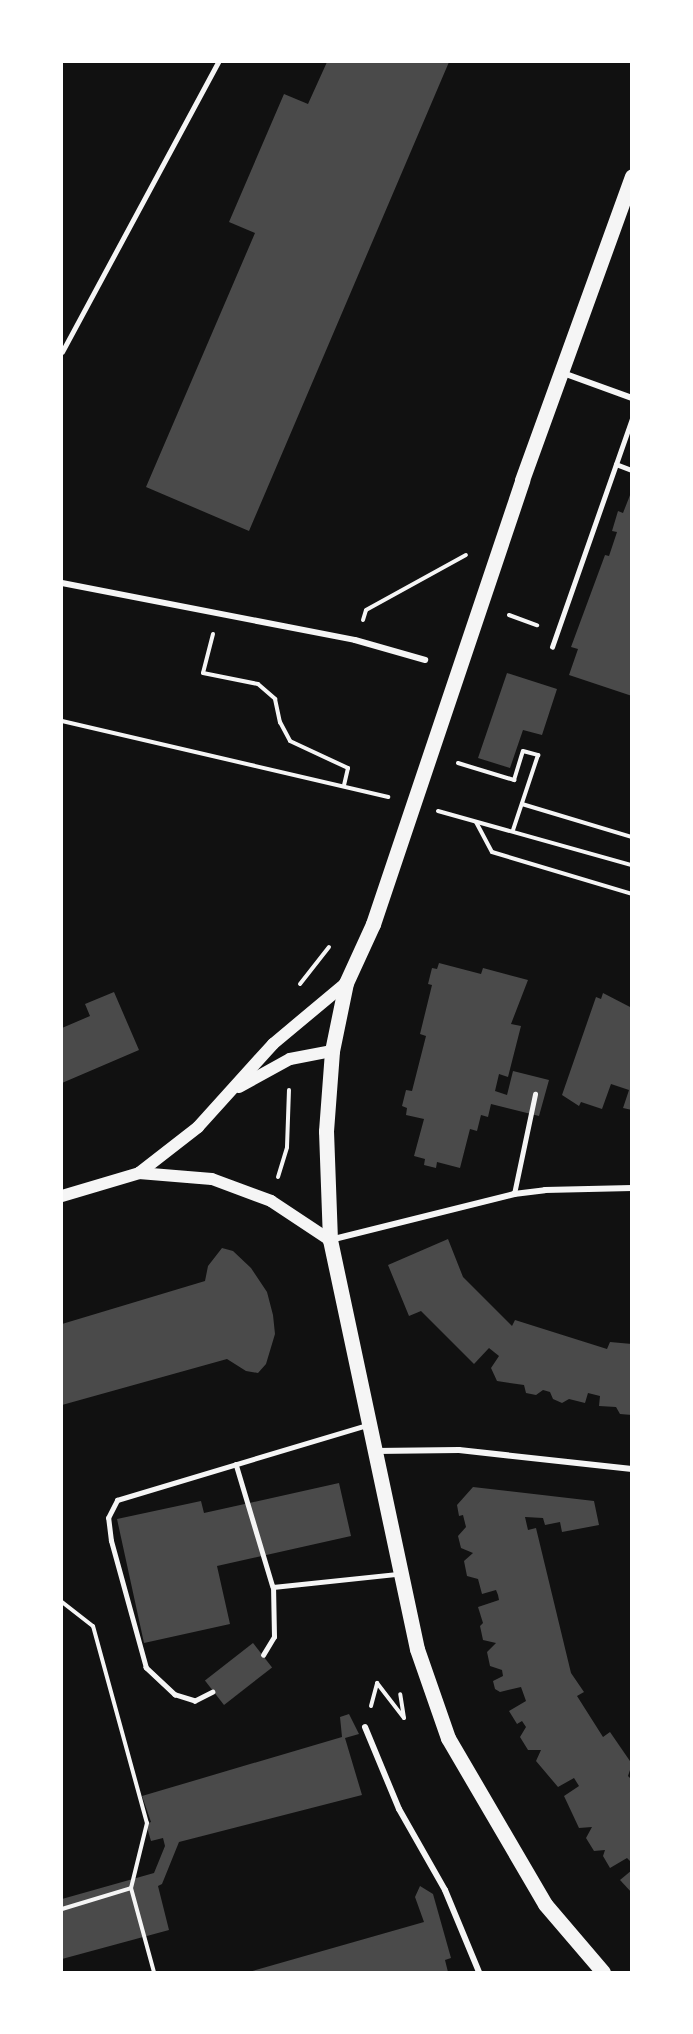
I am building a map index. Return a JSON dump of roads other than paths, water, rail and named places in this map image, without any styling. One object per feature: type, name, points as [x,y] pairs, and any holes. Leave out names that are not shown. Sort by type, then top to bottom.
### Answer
[{"type":"main road","points":[[603,1972],[545,1904],[448,1738],[417,1649],[367,1425],[330,1240],[326,1131],[332,1051],[346,983],[380,903],[424,779],[559,372],[632,176]]},
{"type":"main road","points":[[62,1196],[138,1173],[198,1127],[299,1019],[346,983]]},
{"type":"main road","points":[[230,1092],[290,1059],[332,1051]]},
{"type":"main road","points":[[138,1173],[212,1179],[271,1201],[330,1240]]},
{"type":"street","points":[[559,372],[632,398]]},
{"type":"street","points":[[62,583],[355,640],[425,660]]},
{"type":"street","points":[[330,1240],[514,1194],[545,1190],[632,1188]]},
{"type":"street","points":[[373,1451],[459,1450],[632,1469]]},
{"type":"street","points":[[365,1727],[399,1809],[445,1890],[478,1972]]},
{"type":"lane","points":[[62,352],[106,263],[218,62]]},
{"type":"lane","points":[[552,647],[632,418]]},
{"type":"lane","points":[[616,464],[632,470]]},
{"type":"lane","points":[[514,1194],[535,1094]]},
{"type":"lane","points":[[213,1692],[195,1701],[175,1695],[146,1668],[111,1541],[108,1518],[117,1500],[367,1425]]},
{"type":"lane","points":[[236,1464],[273,1587],[274,1637],[263,1655]]},
{"type":"lane","points":[[273,1587],[400,1574]]}]
